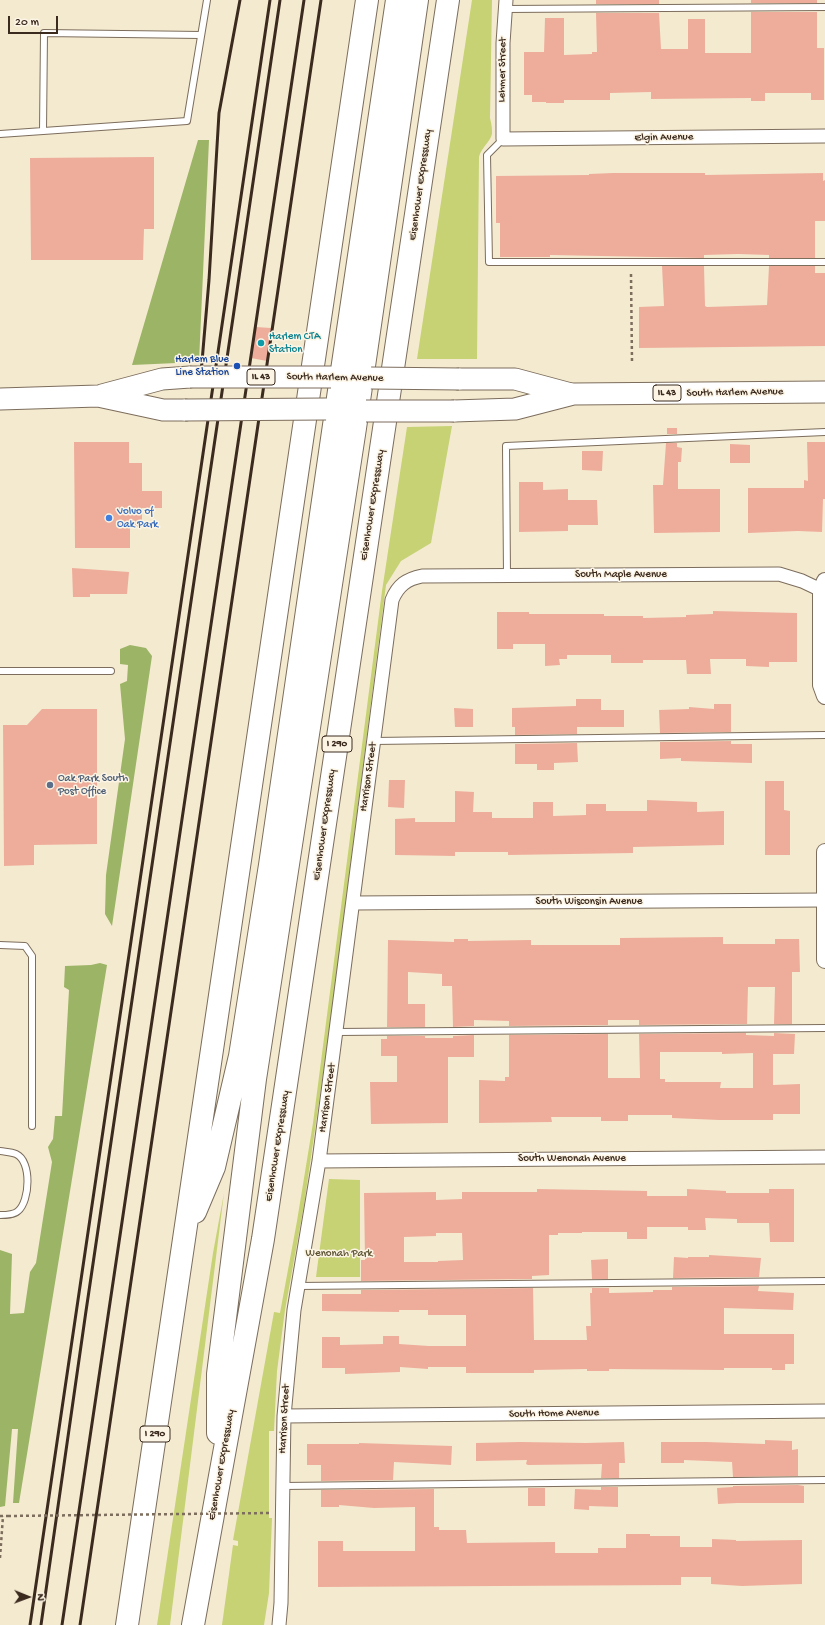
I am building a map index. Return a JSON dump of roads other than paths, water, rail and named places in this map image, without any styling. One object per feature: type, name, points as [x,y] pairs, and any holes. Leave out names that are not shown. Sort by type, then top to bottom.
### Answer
[{"type":"highway","name":"I 290","points":[[127,1625],[367,0]]},
{"type":"highway","points":[[183,1242],[214,1166],[240,1056],[270,865],[331,409],[398,0]]},
{"type":"highway","points":[[218,1486],[218,1374],[255,1079],[362,410],[417,0]]},
{"type":"highway","name":"Eisenhower Expressway","points":[[193,1625],[263,1239],[281,1126],[337,739],[448,0]]},
{"type":"main road","name":"South Harlem Avenue","points":[[98,396],[162,379],[190,377],[515,379],[573,394],[825,392]]},
{"type":"main road","name":"South Harlem Avenue","points":[[0,398],[98,396],[163,410],[515,410],[573,394]]},
{"type":"street","name":"Lehmer Street","points":[[503,140],[503,43],[505,4]]},
{"type":"street","name":"Elgin Avenue","points":[[503,140],[825,136]]},
{"type":"street","name":"South Maple Avenue","points":[[409,578],[422,576],[779,574],[823,586]]},
{"type":"street","name":"Harrison Street","points":[[279,1625],[281,1603],[284,1416],[291,1337],[319,1161],[337,1032],[392,600],[395,591],[409,578]]},
{"type":"street","points":[[823,586],[821,685],[825,696]]},
{"type":"street","points":[[825,852],[825,960]]},
{"type":"street","name":"South Wisconsin Avenue","points":[[353,903],[825,900]]},
{"type":"street","name":"South Wenonah Avenue","points":[[319,1161],[825,1157]]},
{"type":"street","name":"South Home Avenue","points":[[284,1416],[825,1411]]},
{"type":"lane","points":[[0,134],[187,121],[207,0]]},
{"type":"lane","points":[[505,4],[825,7]]},
{"type":"lane","points":[[43,131],[44,33],[201,36]]},
{"type":"lane","points":[[503,140],[487,155],[489,262],[825,262]]},
{"type":"lane","points":[[507,576],[506,446],[825,432]]},
{"type":"lane","points":[[0,671],[111,671]]},
{"type":"lane","points":[[374,741],[825,735]]},
{"type":"lane","points":[[0,945],[25,946],[32,956],[32,1126]]},
{"type":"lane","points":[[337,1032],[825,1028]]},
{"type":"lane","points":[[0,1151],[17,1154],[24,1163],[28,1174],[26,1197],[22,1207],[17,1212],[0,1215]]},
{"type":"lane","points":[[298,1286],[825,1281]]},
{"type":"lane","points":[[283,1486],[825,1480]]},
{"type":"railway","points":[[200,385],[209,280],[219,113],[240,0]]},
{"type":"railway","points":[[30,1625],[270,0]]},
{"type":"railway","points":[[41,1625],[280,0]]},
{"type":"railway","points":[[62,1625],[304,0]]},
{"type":"railway","points":[[80,1625],[321,0]]},
{"type":"place","name":"Harlem CTA Station","points":[[261,343]]},
{"type":"place","name":"Harlem Blue Line Station","points":[[237,366]]},
{"type":"place","name":"Volvo of Oak Park","points":[[109,518]]},
{"type":"place","name":"Oak Park South Post Office","points":[[50,785]]},
{"type":"park label","name":"Wenonah Park","points":[[339,1254]]}]
